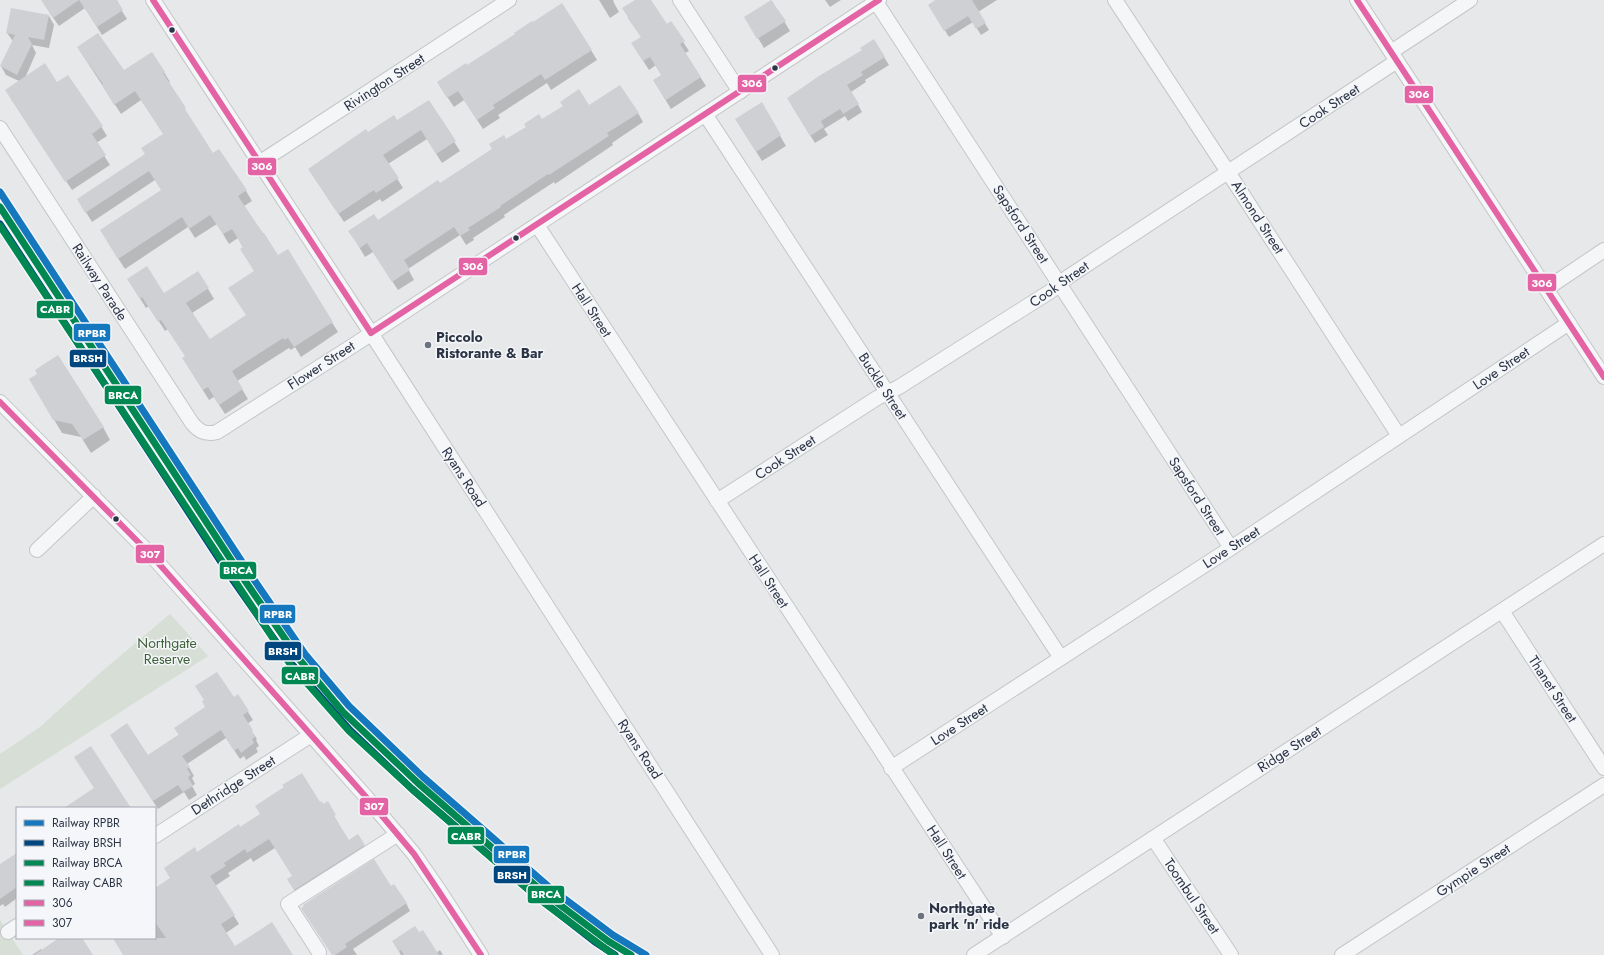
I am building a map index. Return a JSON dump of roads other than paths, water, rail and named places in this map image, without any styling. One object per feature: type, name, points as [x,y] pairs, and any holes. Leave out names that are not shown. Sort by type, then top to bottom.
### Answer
[{"type":"street","name":"Ryans Road","points":[[152,0],[371,333],[772,955]]},
{"type":"street","name":"Rivington Street","points":[[259,163],[509,0]]},
{"type":"street","points":[[680,0],[740,92]]},
{"type":"street","name":"Almond Street","points":[[1114,0],[1228,172],[1399,436]]},
{"type":"street","points":[[1357,0],[1604,377]]},
{"type":"street","name":"Cook Street","points":[[717,501],[1060,284],[1068,277],[1228,172],[1394,57],[1470,0]]},
{"type":"street","name":"Flower Street","points":[[203,433],[217,432],[371,333],[877,1]]},
{"type":"street","name":"Sapsford Street","points":[[877,1],[1231,548]]},
{"type":"street","name":"Buckle Street","points":[[705,114],[1061,658]]},
{"type":"street","name":"Railway Parade","points":[[0,128],[192,423],[203,433]]},
{"type":"street","name":"Hall Street","points":[[536,225],[1003,937]]},
{"type":"street","points":[[1546,289],[1604,250]]},
{"type":"street","name":"Love Street","points":[[891,768],[1231,548],[1569,323]]},
{"type":"street","points":[[0,402],[94,496],[157,562],[398,834],[440,890],[481,955]]},
{"type":"street","points":[[36,550],[94,496]]},
{"type":"street","name":"Ridge Street","points":[[974,955],[1604,544]]},
{"type":"street","name":"Thanet Street","points":[[1502,611],[1604,768]]},
{"type":"street","name":"Dethridge Street","points":[[156,835],[311,735]]},
{"type":"street","name":"Gympie Street","points":[[1342,955],[1604,785]]},
{"type":"street","points":[[319,952],[288,904],[398,834]]},
{"type":"street","name":"Toombul Street","points":[[1153,838],[1231,955]]},
{"type":"rail line","name":"RPBR","points":[[0,192],[248,571],[305,654],[349,706],[423,777],[549,887],[613,935],[646,955]]},
{"type":"rail line","name":"BRCA","points":[[0,207],[241,575],[299,659],[343,712],[418,783],[544,893],[608,941],[631,955]]},
{"type":"rail line","name":"BRSH","points":[[0,224],[232,579],[291,663],[350,730],[412,789],[540,899],[595,942],[615,955]]},
{"type":"rail line","name":"CABR","points":[[0,226],[290,664],[349,731],[413,790],[539,899],[614,955]]},
{"type":"place","name":"Piccolo Ristorante & Bar","points":[[428,345]]},
{"type":"place","name":"Northgate park 'n' ride","points":[[921,916]]},
{"type":"park label","name":"Northgate Reserve","points":[[167,652]]}]
